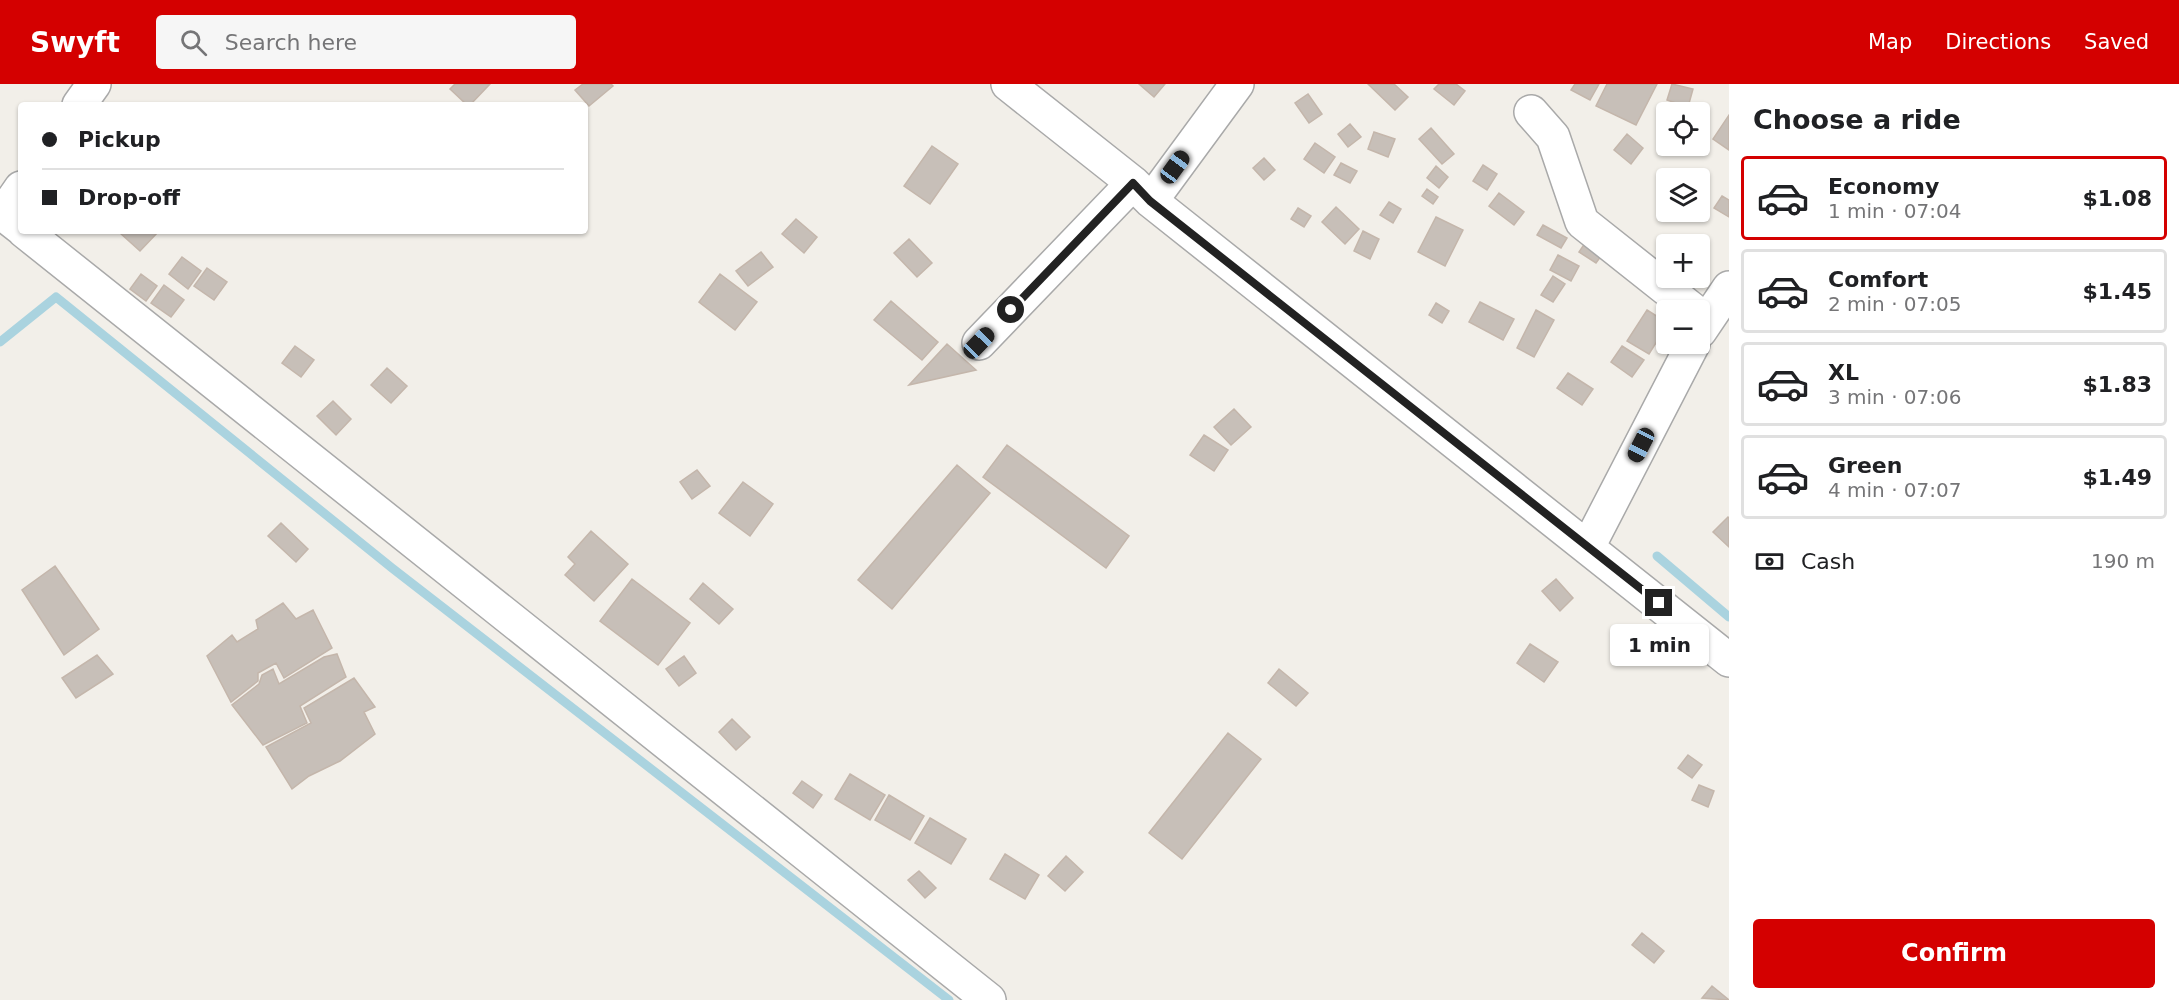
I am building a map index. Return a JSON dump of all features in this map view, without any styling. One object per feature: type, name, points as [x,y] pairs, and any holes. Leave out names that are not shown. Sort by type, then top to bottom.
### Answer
[{"type":"street","points":[[81,102],[94,84]]},
{"type":"street","points":[[1008,84],[1729,660]]},
{"type":"street","points":[[979,343],[1142,192],[1237,84]]},
{"type":"street","points":[[1531,112],[1553,137],[1582,222],[1671,300]]},
{"type":"street","points":[[18,192],[3,214],[18,226]]},
{"type":"street","points":[[28,234],[989,1000]]},
{"type":"street","points":[[1710,310],[1729,288]]},
{"type":"street","points":[[1588,546],[1683,354]]},
{"type":"building","points":[[455,84],[490,84],[473,102],[464,102],[450,89]]},
{"type":"building","points":[[583,84],[611,84],[613,86],[589,106],[588,102],[575,90]]},
{"type":"building","points":[[1139,84],[1165,84],[1154,97]]},
{"type":"building","points":[[1368,84],[1394,84],[1408,97],[1395,110]]},
{"type":"building","points":[[1439,84],[1456,84],[1465,91],[1454,105],[1434,89]]},
{"type":"building","points":[[1575,84],[1599,84],[1590,100],[1571,90]]},
{"type":"building","points":[[1607,84],[1657,84],[1636,125],[1596,106]]},
{"type":"building","points":[[1672,84],[1693,89],[1689,102],[1667,100]]},
{"type":"building","points":[[1308,94],[1322,114],[1309,123],[1295,103]]},
{"type":"building","points":[[1729,115],[1729,150],[1713,139]]},
{"type":"building","points":[[1350,124],[1361,137],[1348,147],[1338,134]]},
{"type":"building","points":[[1431,128],[1454,154],[1442,164],[1419,139]]},
{"type":"building","points":[[1374,132],[1395,139],[1388,157],[1368,149]]},
{"type":"building","points":[[1627,134],[1643,148],[1631,164],[1614,150]]},
{"type":"building","points":[[1315,143],[1335,157],[1324,173],[1304,159]]},
{"type":"building","points":[[932,146],[958,164],[930,204],[904,186]]},
{"type":"building","points":[[1264,158],[1275,170],[1264,180],[1253,168]]},
{"type":"building","points":[[1341,163],[1357,171],[1350,183],[1334,175]]},
{"type":"building","points":[[1483,165],[1497,174],[1487,190],[1473,181]]},
{"type":"building","points":[[1436,166],[1448,177],[1439,188],[1427,178]]},
{"type":"building","points":[[1427,189],[1438,197],[1433,204],[1422,196]]},
{"type":"building","points":[[1499,193],[1524,212],[1514,225],[1489,206]]},
{"type":"building","points":[[1722,196],[1729,200],[1729,217],[1714,208]]},
{"type":"building","points":[[1389,202],[1401,209],[1393,223],[1380,215]]},
{"type":"building","points":[[1336,207],[1359,229],[1345,244],[1322,222]]},
{"type":"building","points":[[1298,208],[1311,216],[1304,227],[1291,219]]},
{"type":"building","points":[[1436,217],[1463,230],[1445,266],[1418,252]]},
{"type":"building","points":[[796,219],[817,237],[804,253],[782,234]]},
{"type":"building","points":[[1543,225],[1567,238],[1561,248],[1537,235]]},
{"type":"building","points":[[1363,231],[1379,239],[1370,259],[1354,251]]},
{"type":"building","points":[[121,234],[156,234],[140,251]]},
{"type":"building","points":[[909,239],[932,263],[917,277],[894,253]]},
{"type":"building","points":[[1587,240],[1604,252],[1596,263],[1579,252]]},
{"type":"building","points":[[761,252],[773,267],[748,286],[736,271]]},
{"type":"building","points":[[1558,255],[1579,266],[1571,281],[1550,270]]},
{"type":"building","points":[[182,257],[201,271],[188,289],[169,274]]},
{"type":"building","points":[[207,268],[227,282],[214,300],[194,286]]},
{"type":"building","points":[[141,274],[157,286],[146,301],[130,289]]},
{"type":"building","points":[[720,274],[757,302],[735,330],[699,302]]},
{"type":"building","points":[[1553,276],[1565,284],[1553,302],[1541,295]]},
{"type":"building","points":[[164,285],[184,300],[171,317],[151,303]]},
{"type":"building","points":[[891,301],[938,342],[922,360],[874,320]]},
{"type":"building","points":[[1480,302],[1514,319],[1503,340],[1469,322]]},
{"type":"building","points":[[1436,303],[1449,311],[1442,323],[1429,315]]},
{"type":"building","points":[[1536,310],[1554,320],[1534,357],[1517,348]]},
{"type":"building","points":[[1647,310],[1656,316],[1656,343],[1649,354],[1627,341]]},
{"type":"building","points":[[947,344],[976,370],[909,385]]},
{"type":"building","points":[[295,346],[314,360],[301,377],[282,363]]},
{"type":"building","points":[[1622,346],[1644,360],[1632,377],[1611,362]]},
{"type":"building","points":[[387,368],[407,386],[391,403],[371,385]]},
{"type":"building","points":[[1568,373],[1593,389],[1582,405],[1557,388]]},
{"type":"building","points":[[333,401],[351,419],[336,435],[317,416]]},
{"type":"building","points":[[1234,409],[1251,427],[1231,445],[1214,427]]},
{"type":"building","points":[[1204,435],[1228,450],[1214,471],[1190,455]]},
{"type":"building","points":[[1007,445],[1129,536],[1106,568],[983,477]]},
{"type":"building","points":[[957,465],[990,493],[892,609],[858,580]]},
{"type":"building","points":[[697,470],[710,486],[692,499],[680,482]]},
{"type":"building","points":[[743,482],[773,504],[750,536],[719,513]]},
{"type":"building","points":[[1729,518],[1729,547],[1713,532]]},
{"type":"building","points":[[281,523],[308,549],[296,562],[268,536]]},
{"type":"building","points":[[591,531],[628,564],[594,601],[565,575],[575,564],[568,557]]},
{"type":"building","points":[[55,566],[99,629],[64,655],[22,590]]},
{"type":"building","points":[[632,579],[690,623],[658,665],[600,621]]},
{"type":"building","points":[[1556,579],[1573,598],[1560,611],[1542,591]]},
{"type":"building","points":[[703,583],[733,609],[719,624],[690,599]]},
{"type":"building","points":[[283,603],[296,619],[313,610],[332,648],[284,678],[276,663],[258,673],[258,681],[231,702],[207,656],[232,635],[237,642],[258,629],[256,620]]},
{"type":"building","points":[[1530,644],[1558,662],[1544,682],[1517,663]]},
{"type":"building","points":[[337,654],[346,677],[300,706],[307,723],[263,745],[232,705],[259,684],[262,675],[273,669],[279,684],[324,657]]},
{"type":"building","points":[[97,655],[113,674],[76,698],[62,678]]},
{"type":"building","points":[[684,656],[696,673],[679,686],[666,669]]},
{"type":"building","points":[[1279,669],[1308,693],[1296,706],[1268,683]]},
{"type":"building","points":[[354,678],[375,707],[364,712],[375,734],[340,761],[309,776],[292,789],[266,747],[311,723],[304,708]]},
{"type":"building","points":[[732,719],[750,737],[736,750],[719,732]]},
{"type":"building","points":[[1228,733],[1261,759],[1182,859],[1149,833]]},
{"type":"building","points":[[1688,755],[1702,765],[1692,778],[1678,768]]},
{"type":"building","points":[[850,774],[885,795],[870,820],[835,799]]},
{"type":"building","points":[[802,781],[822,795],[813,808],[793,793]]},
{"type":"building","points":[[1699,785],[1714,791],[1708,807],[1692,800]]},
{"type":"building","points":[[889,795],[924,816],[910,840],[875,820]]},
{"type":"building","points":[[930,818],[966,839],[951,864],[915,843]]},
{"type":"building","points":[[1005,854],[1039,875],[1025,899],[990,879]]},
{"type":"building","points":[[1066,856],[1083,872],[1065,891],[1048,876]]},
{"type":"building","points":[[919,871],[936,888],[925,898],[908,880]]},
{"type":"building","points":[[1642,933],[1664,951],[1654,963],[1632,945]]},
{"type":"building","points":[[1712,986],[1729,1000],[1702,998]]},
{"type":"waterway","points":[[0,342],[56,297],[392,568],[949,1000]]},
{"type":"waterway","points":[[1657,556],[1729,617]]},
{"type":"route","points":[[1011,310],[1133,183],[1150,201],[1659,603]]}]
